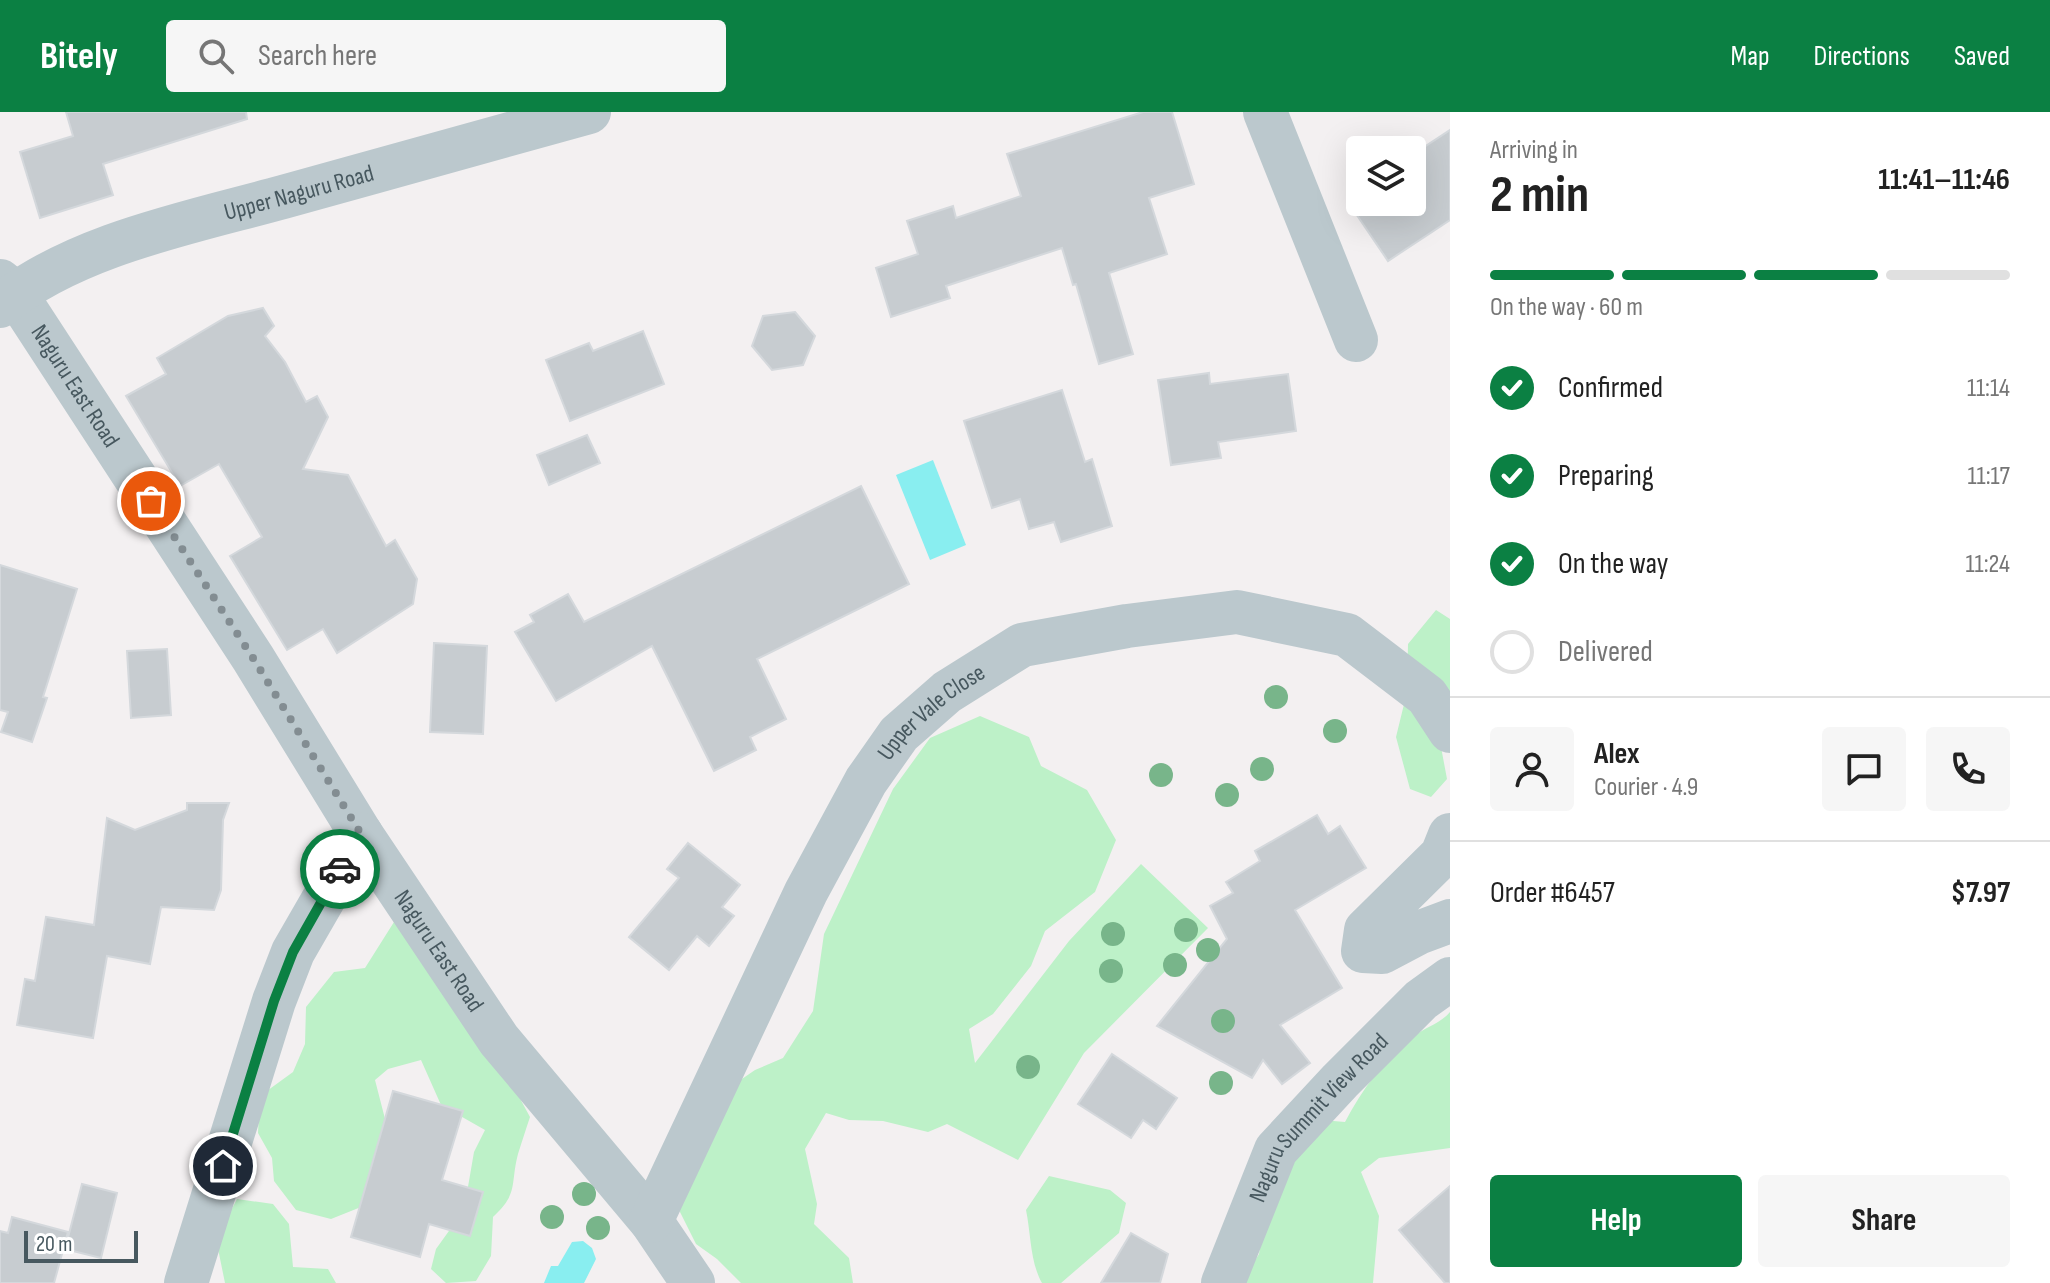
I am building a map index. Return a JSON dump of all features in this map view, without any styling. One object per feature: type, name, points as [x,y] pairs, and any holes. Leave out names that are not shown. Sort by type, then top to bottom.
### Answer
[{"type":"street","name":"Upper Naguru Road","points":[[5,293],[87,256],[160,231],[589,112]]},
{"type":"street","points":[[1265,112],[1356,340]]},
{"type":"street","name":"Naguru East Road","points":[[5,293],[253,658],[361,834],[499,1040],[651,1221],[693,1283]]},
{"type":"street","name":"Upper Vale Close","points":[[651,1221],[806,892],[866,781],[899,734],[947,692],[1022,645],[1127,626],[1237,612],[1347,635],[1427,696],[1450,731]]},
{"type":"street","points":[[186,1283],[274,1001],[293,952],[361,834]]},
{"type":"street","points":[[1450,835],[1442,855],[1366,930],[1363,951],[1382,952],[1450,921]]},
{"type":"street","name":"Naguru Summit View Road","points":[[1223,1283],[1276,1150],[1421,1000],[1450,979]]},
{"type":"green space","points":[[1436,610],[1450,619],[1450,739],[1441,747],[1447,779],[1431,797],[1410,789],[1396,737],[1407,692],[1408,644]]},
{"type":"green space","points":[[980,716],[1029,737],[1041,766],[1087,790],[1116,840],[1095,892],[1045,931],[1031,966],[993,1014],[969,1029],[975,1063],[1069,941],[1141,864],[1208,928],[1084,1053],[1018,1160],[947,1124],[928,1132],[883,1121],[849,1120],[826,1113],[805,1149],[817,1204],[814,1224],[849,1258],[853,1283],[741,1283],[717,1259],[696,1244],[679,1210],[723,1092],[755,1070],[783,1058],[813,1011],[824,934],[893,789],[930,738]]},
{"type":"green space","points":[[394,922],[504,1069],[530,1117],[518,1154],[510,1195],[493,1217],[491,1256],[476,1281],[446,1283],[431,1269],[436,1249],[464,1210],[474,1152],[485,1130],[441,1105],[421,1060],[388,1069],[375,1080],[392,1146],[376,1201],[331,1219],[296,1210],[274,1181],[272,1158],[258,1133],[260,1096],[293,1072],[305,1044],[306,1007],[334,972],[365,968]]},
{"type":"green space","points":[[1450,1012],[1450,1148],[1379,1158],[1361,1172],[1379,1216],[1373,1283],[1241,1283],[1259,1254],[1266,1212],[1293,1149],[1322,1120],[1345,1122],[1383,1065],[1413,1037]]},
{"type":"green space","points":[[1049,1176],[1110,1190],[1126,1203],[1119,1233],[1061,1283],[1042,1283],[1038,1275],[1026,1210]]},
{"type":"green space","points":[[237,1199],[273,1204],[289,1224],[293,1267],[328,1269],[336,1283],[225,1283],[216,1239]]},
{"type":"water","points":[[933,460],[966,545],[930,560],[896,475]]},
{"type":"water","points":[[583,1241],[592,1248],[596,1259],[584,1283],[544,1283],[551,1266],[558,1266],[572,1242]]},
{"type":"building","points":[[66,112],[246,112],[247,119],[103,164],[113,195],[40,218],[20,152],[73,136]]},
{"type":"building","points":[[1143,112],[1172,112],[1194,184],[1149,198],[1167,254],[1109,273],[1133,354],[1099,364],[1062,248],[946,286],[950,298],[891,317],[876,268],[918,254],[907,221],[953,206],[956,218],[1021,196],[1007,154]]},
{"type":"building","points":[[1450,130],[1450,220],[1388,261],[1357,216],[1426,216],[1426,146]]},
{"type":"building","points":[[263,308],[274,326],[265,336],[285,362],[306,402],[317,396],[328,417],[303,469],[348,475],[386,546],[395,540],[417,579],[413,604],[337,653],[323,629],[287,650],[230,556],[262,537],[219,464],[180,486],[126,396],[166,374],[157,358],[228,316]]},
{"type":"building","points":[[795,312],[815,336],[803,365],[772,370],[752,346],[763,316]]},
{"type":"building","points":[[643,331],[664,384],[570,421],[546,360],[589,343],[593,351]]},
{"type":"building","points":[[1209,373],[1210,384],[1288,374],[1296,431],[1218,442],[1221,458],[1171,465],[1158,380]]},
{"type":"building","points":[[1062,390],[1085,462],[1092,459],[1112,526],[1061,542],[1054,522],[1029,529],[1020,499],[992,508],[964,421]]},
{"type":"building","points":[[587,435],[600,463],[549,485],[537,455]]},
{"type":"building","points":[[861,486],[909,584],[757,659],[786,719],[750,737],[756,750],[714,771],[652,646],[556,701],[515,632],[534,622],[530,615],[568,594],[584,622]]},
{"type":"building","points":[[0,565],[77,589],[32,742],[1,732],[8,712],[0,710]]},
{"type":"building","points":[[434,643],[487,646],[483,734],[430,732]]},
{"type":"building","points":[[167,649],[171,715],[131,718],[127,651]]},
{"type":"building","points":[[187,803],[229,803],[223,820],[221,890],[214,910],[161,907],[150,964],[107,956],[93,1038],[17,1025],[25,979],[35,981],[46,917],[94,925],[107,818],[135,830],[187,810]]},
{"type":"building","points":[[1317,815],[1328,834],[1340,826],[1366,868],[1295,910],[1342,988],[1280,1025],[1310,1063],[1282,1084],[1263,1060],[1252,1078],[1157,1026],[1227,939],[1210,906],[1233,893],[1226,882],[1260,861],[1255,851]]},
{"type":"building","points":[[688,843],[740,885],[722,907],[734,916],[709,946],[697,936],[669,970],[629,937],[679,878],[667,869]]},
{"type":"building","points":[[1112,1054],[1177,1098],[1156,1129],[1143,1120],[1131,1138],[1078,1104]]},
{"type":"building","points":[[393,1091],[463,1111],[442,1180],[483,1192],[470,1236],[429,1224],[420,1257],[351,1237]]},
{"type":"building","points":[[82,1184],[117,1193],[101,1258],[65,1249]]},
{"type":"building","points":[[1450,1186],[1450,1283],[1445,1283],[1399,1230]]},
{"type":"building","points":[[12,1217],[68,1232],[54,1283],[0,1283],[0,1231],[8,1233]]},
{"type":"building","points":[[1131,1233],[1168,1254],[1160,1283],[1101,1283]]},
{"type":"way so far","points":[[151,501],[253,658],[361,834],[340,869]]},
{"type":"route","points":[[223,1166],[274,1001],[293,952],[340,869]]}]
